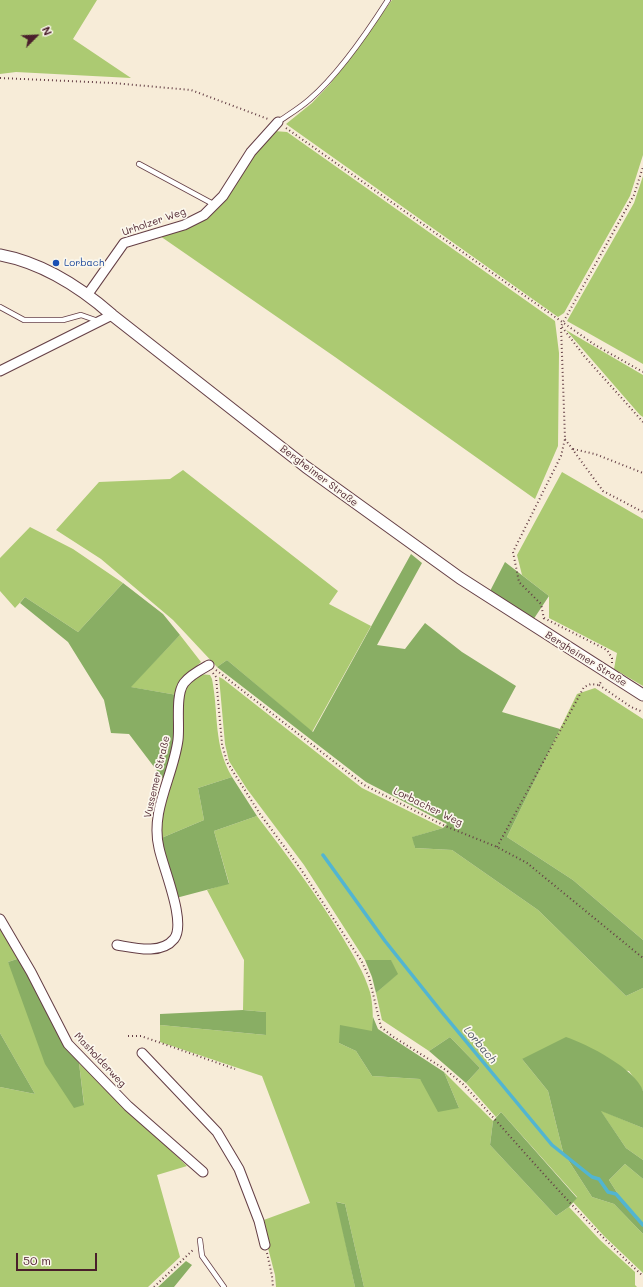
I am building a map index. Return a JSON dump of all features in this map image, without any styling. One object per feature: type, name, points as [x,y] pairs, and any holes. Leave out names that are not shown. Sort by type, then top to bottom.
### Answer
[{"type":"street","name":"Urholzer Weg","points":[[88,294],[124,243],[184,225],[204,215],[223,196],[251,152],[278,122]]},
{"type":"street","name":"Bergheimer Straße","points":[[0,256],[43,269],[88,294],[112,315],[306,467],[460,578],[643,694]]},
{"type":"street","points":[[0,372],[112,315]]},
{"type":"street","name":"Vussemer Straße","points":[[117,945],[150,950],[168,944],[175,938],[178,929],[173,899],[157,839],[157,817],[178,740],[180,697],[184,684],[197,671],[209,665]]},
{"type":"street","name":"Masholderweg","points":[[0,919],[31,972],[68,1044],[128,1106],[202,1172]]},
{"type":"street","points":[[142,1053],[217,1132],[239,1169],[259,1221],[265,1246]]},
{"type":"lane","points":[[278,122],[310,100],[328,82],[375,21],[388,0]]},
{"type":"lane","points":[[139,164],[215,205]]},
{"type":"lane","points":[[0,307],[24,320],[63,320],[81,315],[99,322]]},
{"type":"lane","points":[[200,1240],[202,1256],[224,1287]]},
{"type":"path","points":[[0,78],[113,83],[191,90],[278,122],[595,345],[643,372]]},
{"type":"path","points":[[541,630],[544,618],[541,604],[519,582],[513,552],[561,456],[565,439],[561,326],[634,195],[643,167]]},
{"type":"path","points":[[561,326],[585,357],[643,422]]},
{"type":"path","points":[[565,439],[603,491],[643,512]]},
{"type":"path","points":[[572,449],[595,454],[643,473]]},
{"type":"path","points":[[544,618],[607,650],[612,658],[612,665]]},
{"type":"path","points":[[209,665],[216,677],[222,744],[227,762],[260,814],[309,880],[362,962],[369,977],[381,1027],[392,1036],[446,1070],[464,1086],[602,1238],[643,1276]]},
{"type":"path","name":"Lorbacher Weg","points":[[209,665],[226,676],[364,785],[444,826],[497,847],[527,863],[643,958]]},
{"type":"path","points":[[599,685],[602,680]]},
{"type":"path","points":[[497,847],[584,687],[592,684],[599,685],[630,707],[643,712]]},
{"type":"path","points":[[128,1036],[142,1036],[234,1069]]},
{"type":"path","points":[[154,1287],[190,1254],[200,1240]]},
{"type":"path","points":[[265,1246],[273,1287]]},
{"type":"green space","points":[[0,0],[97,0],[73,39],[131,78],[16,72],[0,74]]},
{"type":"green space","points":[[392,0],[643,0],[643,155],[630,196],[564,313],[558,317],[286,124],[312,103],[330,84]]},
{"type":"green space","points":[[274,131],[287,132],[555,321],[559,353],[558,446],[535,499],[335,357],[160,236],[208,218],[226,199],[254,154]]},
{"type":"green space","points":[[643,176],[643,364],[567,321],[634,203]]},
{"type":"green space","points":[[566,330],[643,375],[643,417],[640,415]]},
{"type":"green space","points":[[183,470],[338,591],[329,604],[371,626],[312,732],[227,660],[217,667],[173,620],[101,559],[56,530],[99,482],[170,479]]},
{"type":"green space","points":[[562,472],[643,519],[643,686],[614,669],[617,653],[549,618],[549,596],[522,575],[517,555]]},
{"type":"green space","points":[[30,527],[73,549],[123,583],[78,632],[25,597],[15,608],[0,591],[0,558]]},
{"type":"green space","points":[[411,554],[422,563],[377,645],[405,649],[425,623],[462,652],[516,686],[502,712],[560,729],[507,837],[573,880],[643,940],[643,988],[626,996],[538,910],[452,850],[415,848],[412,837],[443,828],[447,824],[366,782],[217,667],[227,660],[313,732]]},
{"type":"green space","points":[[505,562],[549,596],[533,620],[489,593]]},
{"type":"green space","points":[[123,583],[163,614],[180,635],[131,687],[177,695],[175,741],[164,780],[129,734],[111,733],[104,700],[68,642],[20,603],[25,597],[78,632]]},
{"type":"green space","points":[[180,635],[201,662],[181,681],[177,695],[130,687]]},
{"type":"green space","points":[[200,674],[210,675],[212,679],[219,741],[226,765],[232,777],[198,788],[204,820],[159,839],[159,816],[186,685]]},
{"type":"green space","points":[[219,677],[362,788],[443,828],[413,837],[415,848],[452,850],[538,910],[626,996],[643,988],[643,1091],[629,1071],[522,1059],[548,1091],[563,1152],[592,1197],[614,1204],[643,1234],[643,1273],[604,1236],[573,1202],[577,1197],[501,1112],[496,1117],[466,1083],[480,1068],[450,1037],[429,1051],[382,1020],[376,993],[397,974],[391,961],[365,960],[304,865],[247,789],[229,761],[225,744]]},
{"type":"green space","points":[[595,688],[643,719],[643,940],[573,880],[507,837],[577,694]]},
{"type":"green space","points":[[232,777],[257,816],[214,831],[229,884],[176,898],[159,839],[204,820],[198,788]]},
{"type":"green space","points":[[257,816],[291,860],[323,906],[354,957],[368,985],[372,1001],[373,1031],[339,1043],[356,1051],[372,1076],[420,1079],[459,1108],[444,1072],[493,1121],[490,1145],[556,1216],[569,1207],[600,1240],[635,1272],[635,1285],[637,1287],[364,1287],[345,1204],[337,1202],[355,1287],[276,1287],[275,1275],[261,1221],[310,1203],[262,1076],[160,1042],[160,1025],[266,1035],[266,1012],[243,1010],[244,960],[207,890],[229,883],[214,831]]},
{"type":"green space","points":[[0,926],[20,958],[8,962],[84,1104],[79,1063],[187,1166],[157,1175],[180,1257],[148,1287],[0,1287],[0,1087],[35,1094],[0,1033]]},
{"type":"green space","points":[[20,958],[58,1035],[79,1063],[84,1105],[74,1108],[45,1064],[8,962]]},
{"type":"green space","points":[[365,960],[391,960],[398,974],[376,993],[372,977]]},
{"type":"green space","points":[[243,1010],[266,1012],[266,1035],[160,1025],[160,1014]]},
{"type":"green space","points":[[373,1017],[378,1029],[444,1072],[459,1108],[438,1112],[420,1079],[372,1076],[356,1051],[339,1043],[340,1025],[372,1031]]},
{"type":"green space","points":[[0,1033],[35,1094],[0,1087]]},
{"type":"green space","points":[[450,1037],[480,1068],[466,1083],[429,1051]]},
{"type":"green space","points":[[566,1037],[586,1045],[610,1058],[631,1074],[639,1083],[643,1091],[643,1128],[601,1111],[626,1148],[643,1160],[643,1179],[625,1164],[609,1180],[625,1205],[643,1223],[643,1234],[614,1204],[592,1197],[563,1152],[548,1091],[522,1059]]},
{"type":"green space","points":[[600,1110],[643,1128],[643,1160],[626,1148]]},
{"type":"green space","points":[[501,1112],[577,1198],[569,1207],[556,1216],[490,1145],[493,1121]]},
{"type":"green space","points":[[625,1164],[643,1179],[643,1223],[625,1205],[609,1180]]},
{"type":"green space","points":[[336,1202],[345,1204],[364,1287],[355,1287]]},
{"type":"green space","points":[[186,1261],[192,1265],[174,1287],[158,1287]]},
{"type":"waterway","name":"Lorbach","points":[[323,855],[385,941],[552,1145],[592,1177],[599,1179],[608,1192],[616,1194],[643,1225]]},
{"type":"place","name":"Lorbach","points":[[56,263]]}]
